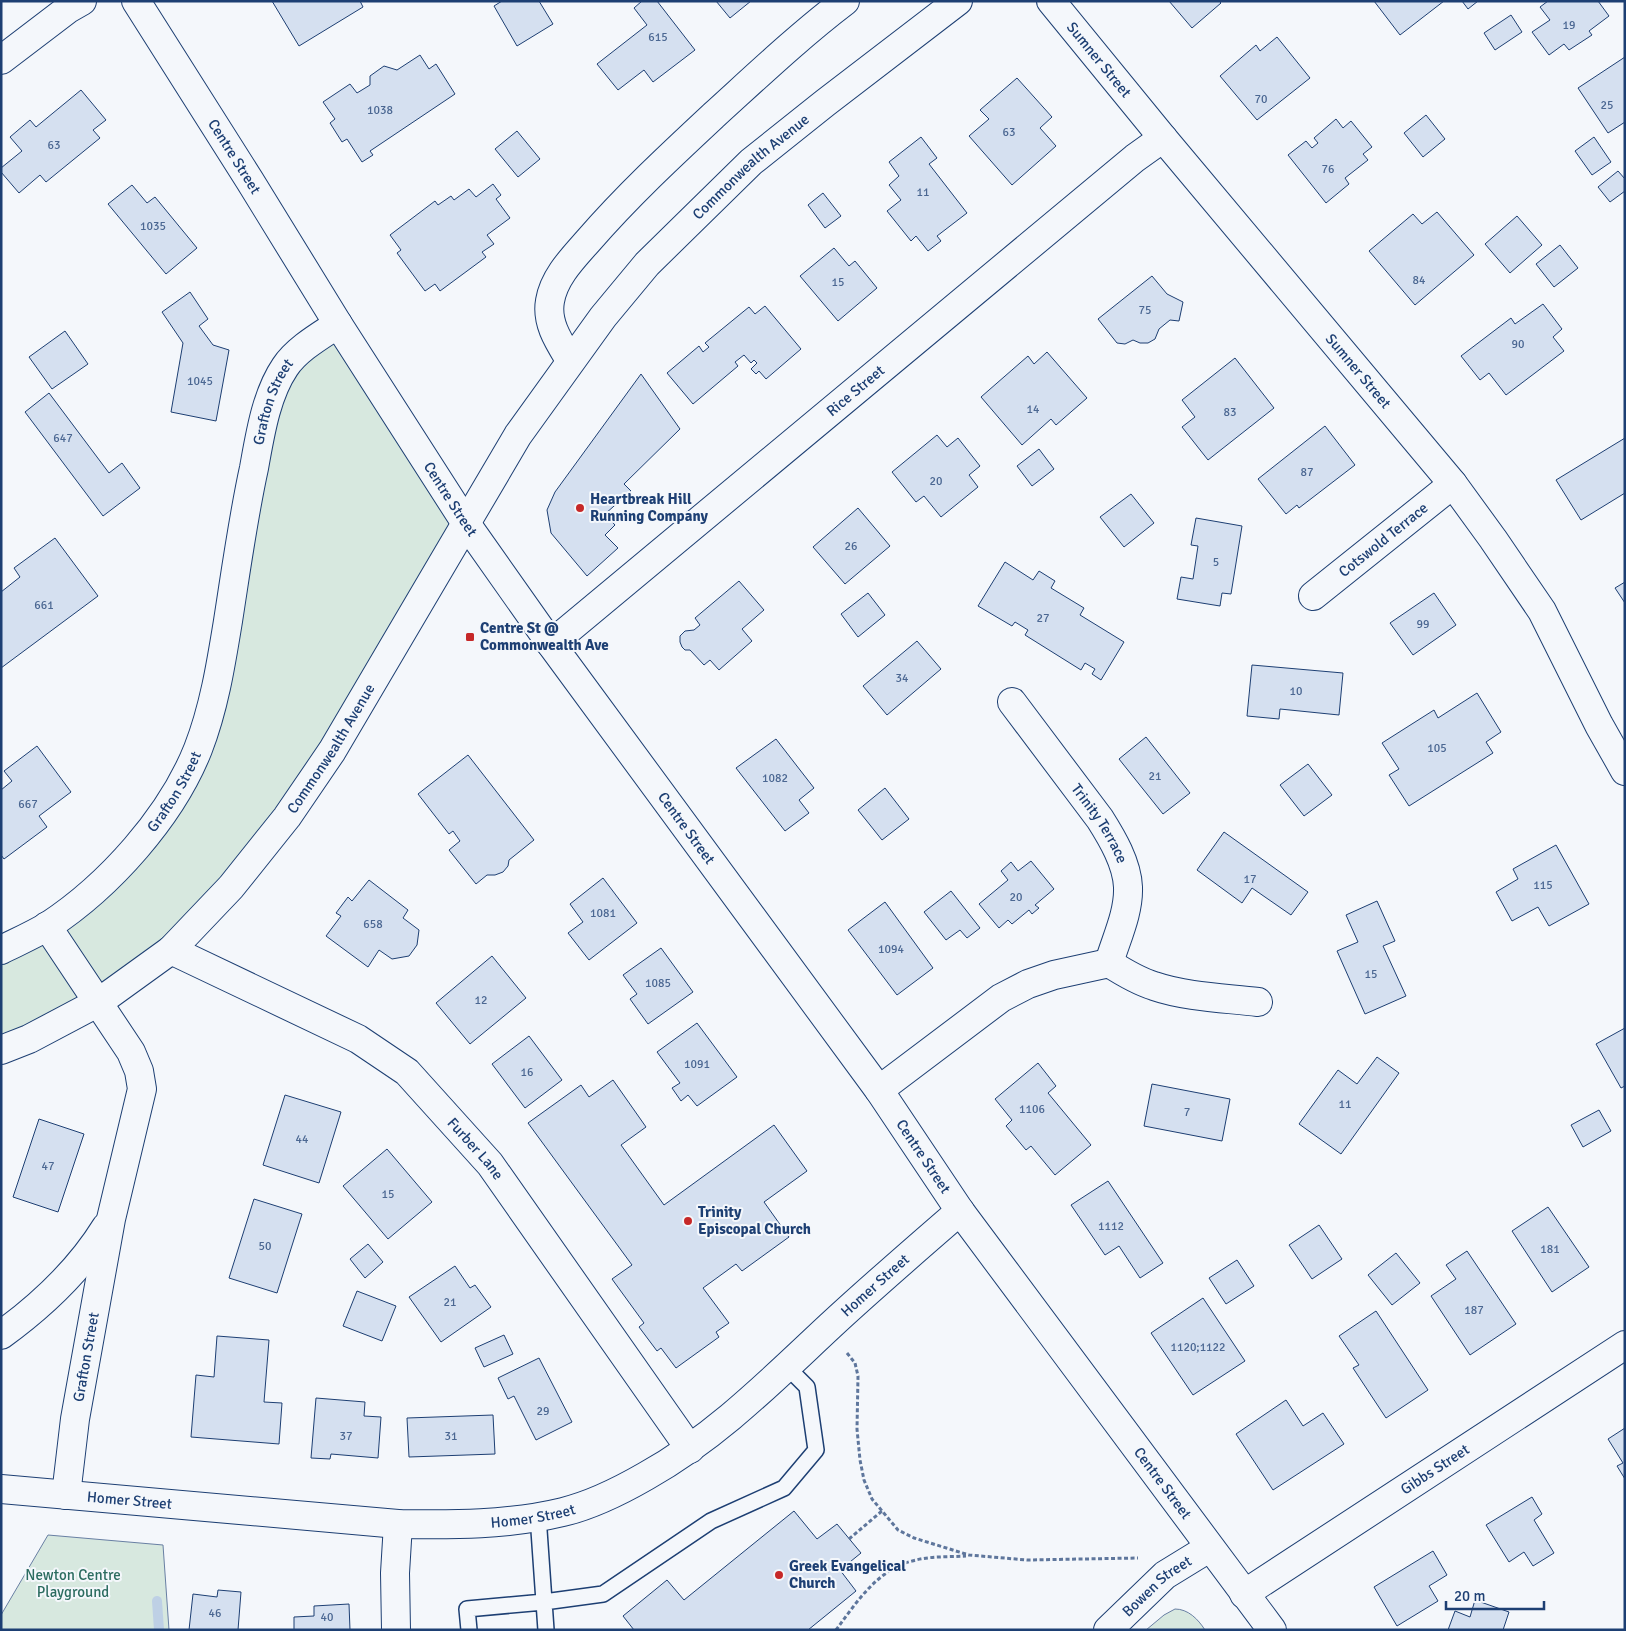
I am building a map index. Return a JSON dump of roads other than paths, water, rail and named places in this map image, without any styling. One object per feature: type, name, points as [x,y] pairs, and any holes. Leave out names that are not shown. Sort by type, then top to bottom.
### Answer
[{"type":"street","points":[[1,60],[68,9],[82,1]]},
{"type":"street","name":"Centre Street","points":[[136,1],[250,180],[338,324],[465,522],[550,644],[879,1090],[960,1211],[1209,1548],[1272,1630]]},
{"type":"street","points":[[570,360],[556,337],[550,319],[549,301],[556,282],[568,263],[609,217],[669,156],[794,43],[845,1]]},
{"type":"street","name":"Commonwealth Avenue","points":[[1,1050],[29,1039],[99,1002],[171,950],[231,887],[287,817],[338,742],[465,522],[518,435],[602,317],[646,264],[752,162],[825,103],[958,1]]},
{"type":"street","name":"Sumner Street","points":[[1051,1],[1163,138],[1453,484],[1542,611],[1598,725],[1625,771]]},
{"type":"street","name":"Rice Street","points":[[550,644],[1135,158],[1163,138]]},
{"type":"street","name":"Grafton Street","points":[[66,1495],[75,1419],[111,1219],[142,1089],[139,1071],[131,1052],[47,926],[78,904],[109,878],[133,852],[159,817],[186,774],[198,750],[219,676],[250,488],[266,412],[285,366],[301,350],[338,324]]},
{"type":"street","name":"Cotswold Terrace","points":[[1313,596],[1453,484]]},
{"type":"street","name":"Trinity Terrace","points":[[1012,702],[1100,819],[1113,839],[1122,859],[1128,887],[1125,912],[1109,963]]},
{"type":"street","points":[[1,950],[47,926]]},
{"type":"street","name":"Furber Lane","points":[[171,950],[358,1039],[408,1072],[490,1164],[690,1449]]},
{"type":"street","points":[[879,1090],[1001,998],[1028,984],[1054,975],[1109,963],[1128,975],[1154,986],[1182,993],[1258,1002]]},
{"type":"street","name":"Homer Street","points":[[1,1489],[398,1524],[444,1525],[476,1523],[563,1512],[595,1502],[628,1487],[690,1449],[743,1407],[896,1265],[960,1211]]},
{"type":"street","name":"Grafton Street","points":[[1,1335],[44,1299],[71,1272],[94,1247],[111,1219]]},
{"type":"street","name":"Gibbs Street","points":[[1244,1594],[1625,1345]]},
{"type":"street","points":[[396,1630],[395,1581],[398,1524]]},
{"type":"street","name":"Bowen Street","points":[[1108,1630],[1165,1575],[1209,1548]]},
{"type":"lane","points":[[469,1630],[467,1609],[603,1594],[710,1522],[784,1488],[816,1450],[807,1387],[787,1367]]},
{"type":"lane","points":[[538,1516],[546,1630]]},
{"type":"waterway","points":[[157,1601],[159,1630]]},
{"type":"place","name":"Heartbreak Hill Running Company","points":[[580,508]]},
{"type":"place","name":"Centre St @ Commonwealth Ave","points":[[470,637]]},
{"type":"place","name":"Trinity Episcopal Church","points":[[688,1221]]},
{"type":"place","name":"Greek Evangelical Church","points":[[779,1575]]},
{"type":"park label","name":"Newton Centre Playground","points":[[73,1584]]}]
